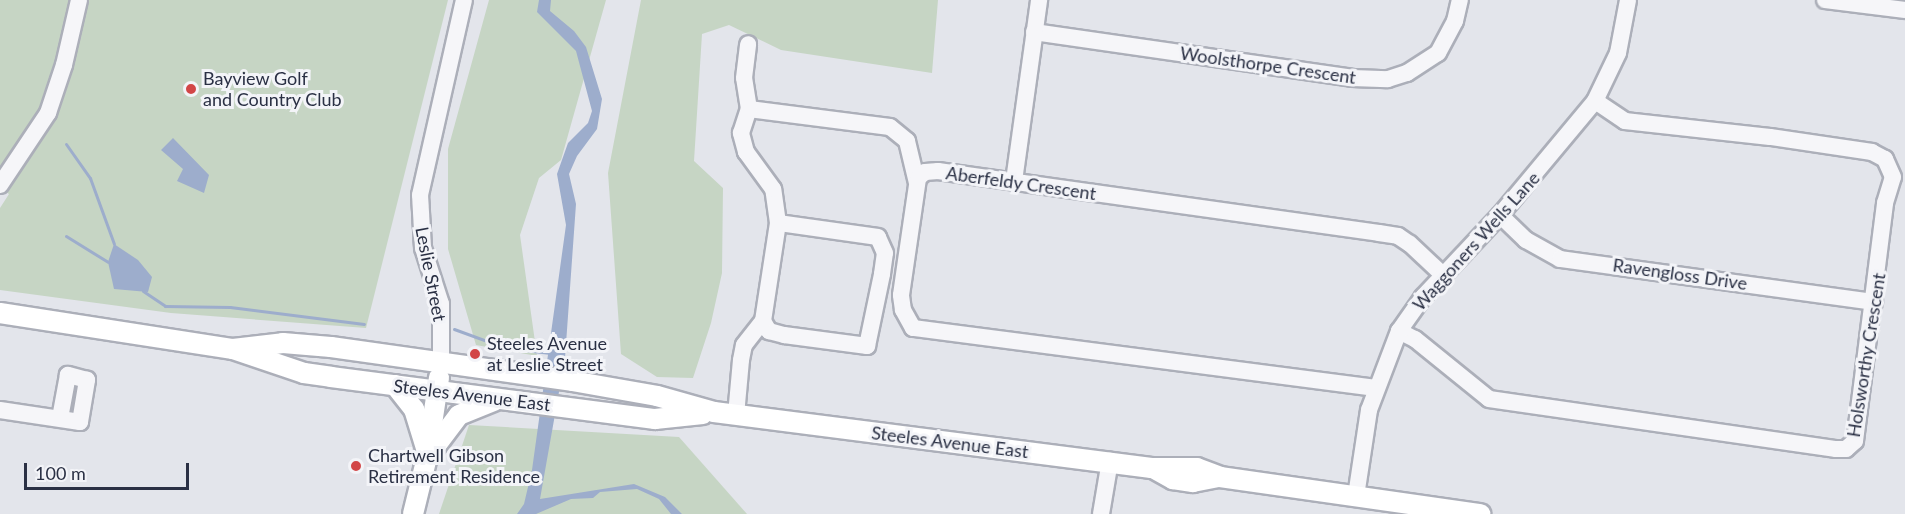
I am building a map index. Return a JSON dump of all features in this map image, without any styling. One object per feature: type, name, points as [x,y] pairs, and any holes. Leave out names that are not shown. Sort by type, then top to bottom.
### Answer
[{"type":"main road","name":"Steeles Avenue East","points":[[0,313],[233,349],[304,373],[655,419],[714,412]]},
{"type":"main road","name":"Steeles Avenue East","points":[[233,349],[303,344],[572,381],[657,396],[714,412],[1110,461],[1151,468],[1173,479],[1193,482],[1220,477],[1480,514]]},
{"type":"main road","name":"Leslie Street","points":[[413,514],[428,457],[441,363]]},
{"type":"main road","points":[[395,385],[421,423],[428,457]]},
{"type":"main road","points":[[428,457],[459,415],[499,399]]},
{"type":"street","points":[[0,185],[48,113],[64,65],[79,0]]},
{"type":"street","name":"Leslie Street","points":[[441,363],[441,304],[423,248],[420,195],[464,0]]},
{"type":"street","points":[[1014,181],[1039,0]]},
{"type":"street","name":"Woolsthorpe Crescent","points":[[1034,32],[1352,78],[1388,79],[1407,73],[1438,53],[1455,21],[1460,0]]},
{"type":"street","name":"Waggoners Wells Lane","points":[[1356,496],[1366,429],[1376,388],[1399,331],[1443,275],[1500,215],[1595,101],[1618,54],[1628,0]]},
{"type":"street","points":[[1825,0],[1905,10]]},
{"type":"street","points":[[736,415],[744,345],[763,321],[778,223],[772,189],[746,152],[741,133],[749,109],[744,78],[748,44]]},
{"type":"street","name":"Holsworthy Crescent","points":[[1399,331],[1416,339],[1489,399],[1836,449],[1846,449],[1855,441],[1885,203],[1893,177],[1885,159],[1872,152],[1770,137],[1625,121],[1595,101]]},
{"type":"street","points":[[749,109],[890,127],[907,141],[917,183]]},
{"type":"street","name":"Aberfeldy Crescent","points":[[1376,388],[913,328],[903,310],[901,295],[917,183],[925,172],[938,171],[1398,236],[1443,275]]},
{"type":"street","name":"Ravengloss Drive","points":[[1500,215],[1526,240],[1560,259],[1874,302]]},
{"type":"street","points":[[763,321],[769,331],[777,333],[867,346],[882,274],[885,253],[878,237],[778,223]]},
{"type":"street","points":[[0,410],[60,418]]},
{"type":"street","points":[[1101,514],[1110,461]]},
{"type":"green space","name":"Bayview Golf and Country Club","points":[[0,0],[448,0],[366,328],[171,313],[0,290],[0,208],[9,194],[0,188]]},
{"type":"green space","points":[[489,0],[606,0],[561,160],[539,178],[520,235],[537,356],[476,345],[448,249],[448,149]]},
{"type":"green space","points":[[641,0],[938,0],[932,73],[781,50],[729,25],[702,34],[694,161],[723,188],[722,273],[711,323],[693,378],[657,377],[621,354],[608,173]]},
{"type":"green space","points":[[469,425],[679,437],[747,514],[439,514]]},
{"type":"water","points":[[539,0],[551,0],[550,11],[574,31],[586,47],[602,99],[597,129],[577,156],[569,174],[576,204],[565,358],[540,499],[634,484],[665,497],[682,514],[671,514],[659,499],[637,489],[600,492],[593,498],[571,499],[536,514],[517,514],[524,504],[532,470],[566,225],[557,174],[568,143],[588,123],[592,111],[576,51],[537,12]]},
{"type":"water","points":[[173,138],[209,175],[204,193],[177,181],[183,169],[161,150]]},
{"type":"water","points":[[114,244],[138,260],[152,277],[148,292],[114,289],[108,262]]},
{"type":"waterway","points":[[66,144],[90,178],[114,244]]},
{"type":"waterway","points":[[66,236],[108,262]]},
{"type":"waterway","points":[[143,291],[165,306],[230,307],[364,324]]},
{"type":"waterway","points":[[454,329],[506,348],[551,353]]},
{"type":"place","name":"Bayview Golf and Country Club","points":[[191,89]]},
{"type":"place","name":"Steeles Avenue at Leslie Street","points":[[475,354]]},
{"type":"place","name":"Chartwell Gibson Retirement Residence","points":[[356,466]]}]
